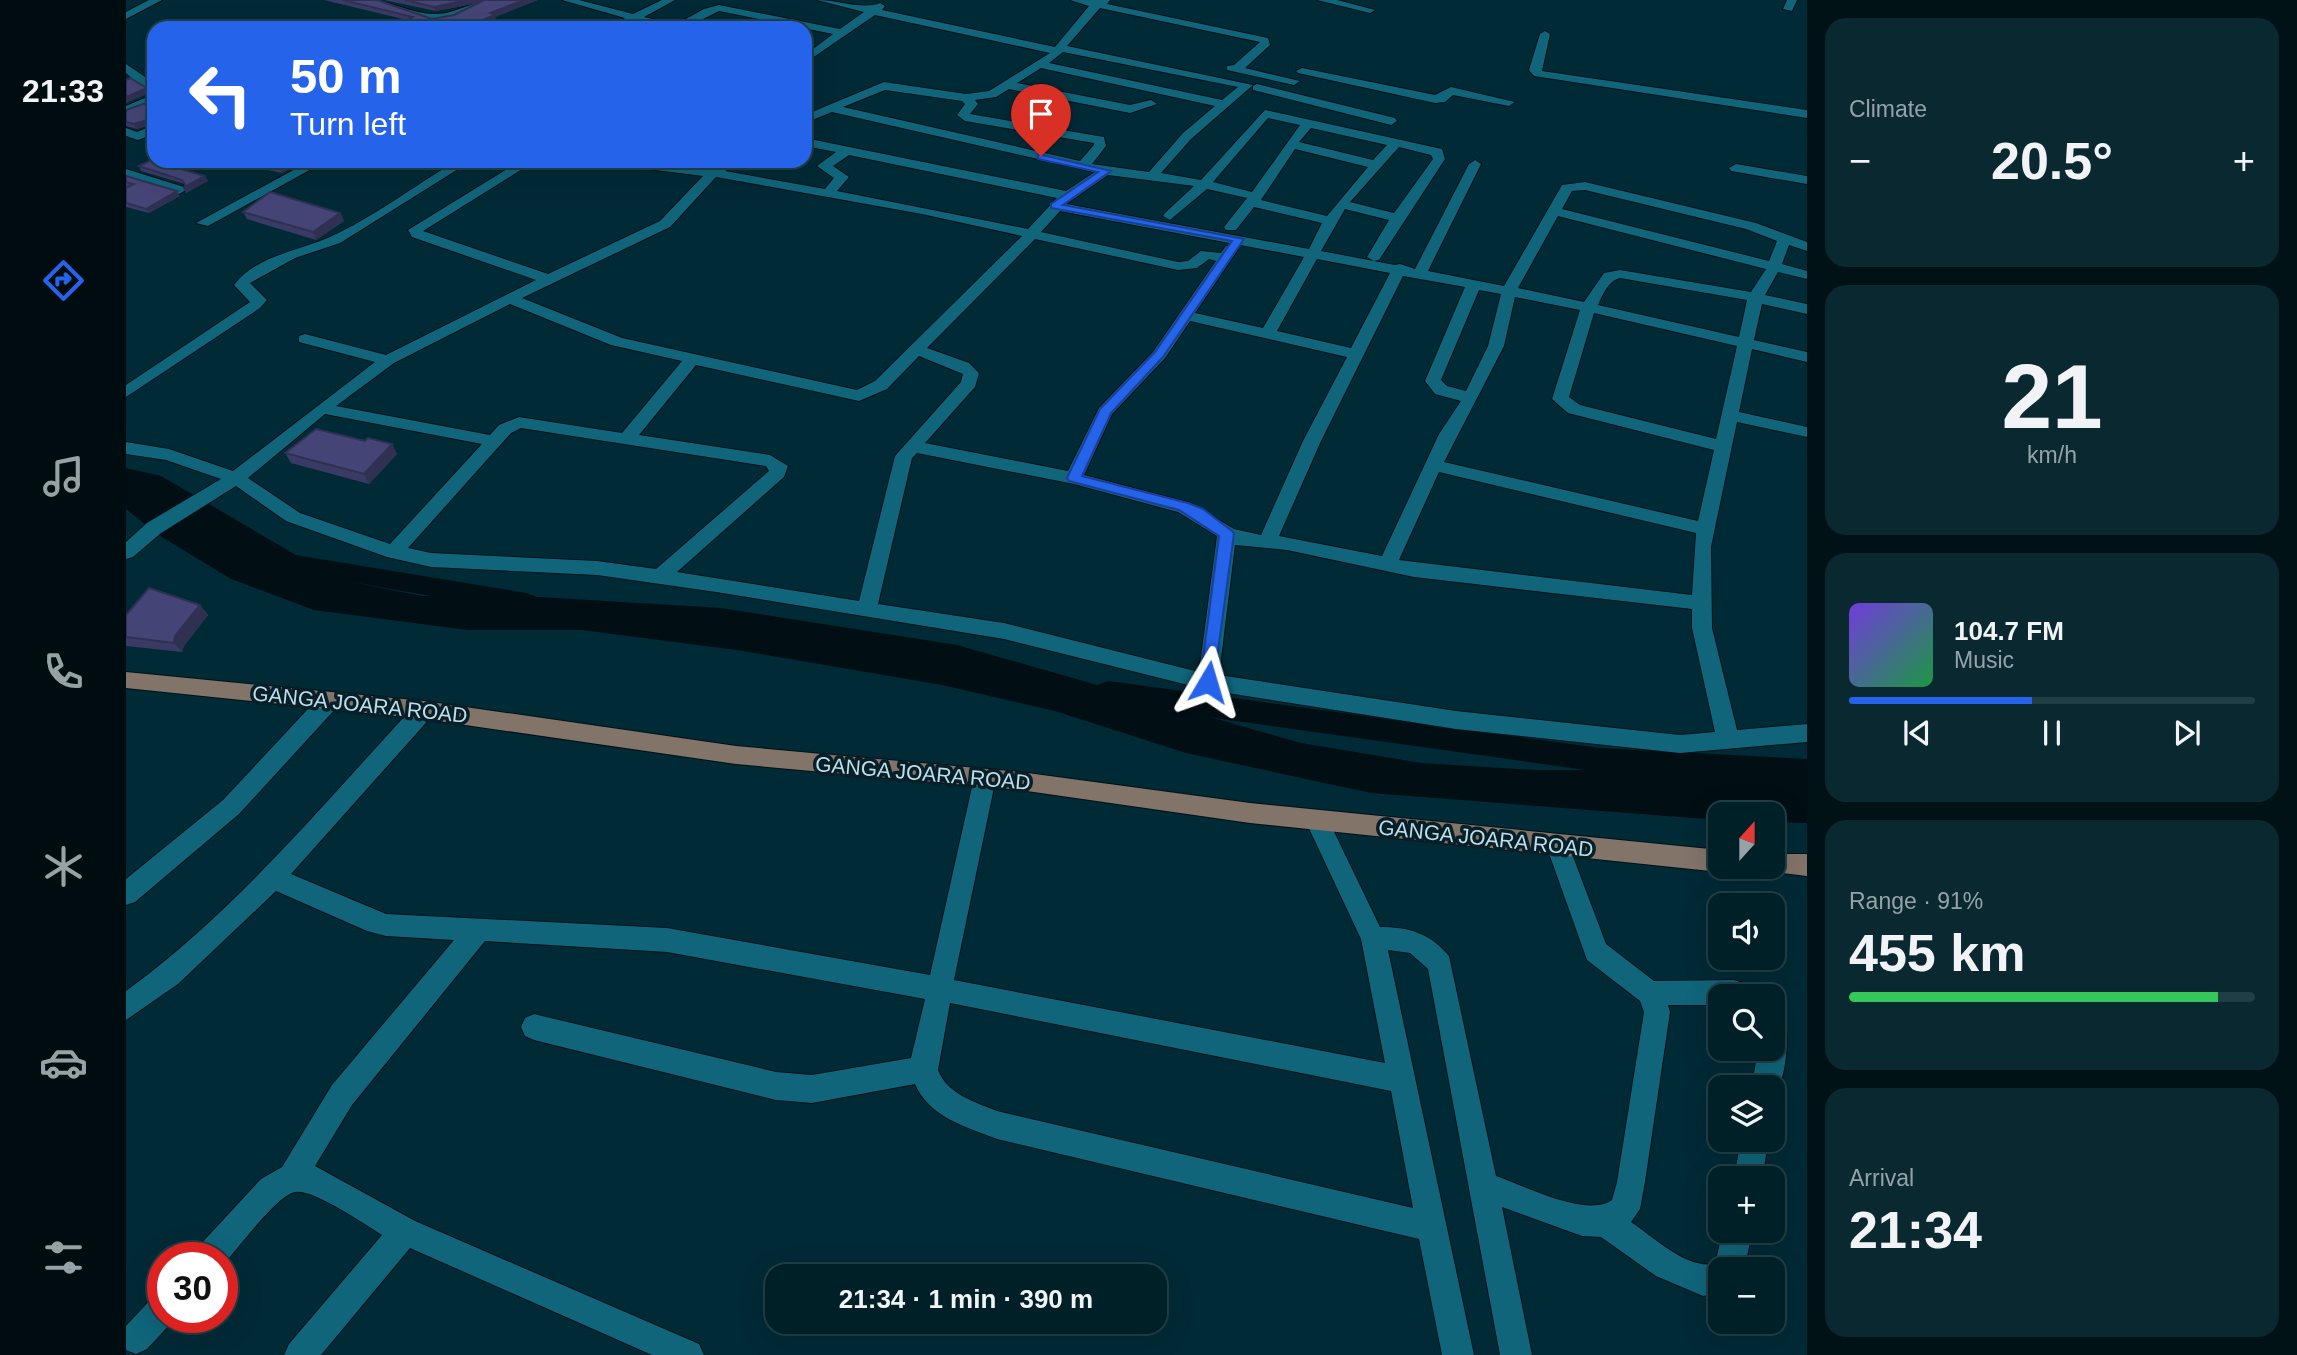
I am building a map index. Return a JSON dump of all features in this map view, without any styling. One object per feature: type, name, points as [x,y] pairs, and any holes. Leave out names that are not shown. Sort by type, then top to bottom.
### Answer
[{"type":"main road","name":"GANGA JOARA ROAD","points":[[126,680],[424,710],[736,755],[985,778],[1151,802],[1708,860]]},
{"type":"main road","points":[[1785,864],[1807,865]]},
{"type":"street","points":[[126,16],[157,0]]},
{"type":"street","points":[[371,0],[436,21]]},
{"type":"street","points":[[444,21],[489,0]]},
{"type":"street","points":[[568,0],[647,21]]},
{"type":"street","points":[[628,21],[670,0]]},
{"type":"street","points":[[822,0],[1247,85],[1391,121]]},
{"type":"street","points":[[812,54],[888,0]]},
{"type":"street","points":[[1075,0],[1101,3],[1264,40],[1266,43],[1237,69]]},
{"type":"street","points":[[1322,0],[1370,10]]},
{"type":"street","points":[[812,116],[835,109],[869,90],[884,86],[966,98],[992,94],[1041,65],[1101,3]]},
{"type":"street","points":[[688,21],[708,10],[719,8],[766,21]]},
{"type":"street","points":[[812,29],[842,33]]},
{"type":"street","points":[[1545,34],[1535,70],[1538,74],[1807,114]]},
{"type":"street","points":[[1071,35],[1084,37]]},
{"type":"street","points":[[1212,64],[1237,69],[1301,72],[1435,99],[1441,99],[1451,91],[1510,102]]},
{"type":"street","points":[[1041,65],[1225,104]]},
{"type":"street","points":[[126,67],[147,84]]},
{"type":"street","points":[[1283,94],[1301,72]]},
{"type":"street","points":[[1008,85],[1130,109],[1151,104]]},
{"type":"street","points":[[1152,176],[1187,136],[1247,85]]},
{"type":"street","points":[[966,98],[972,104],[963,115],[969,118],[1100,140],[1100,146],[1083,166]]},
{"type":"street","points":[[126,111],[147,101]]},
{"type":"street","points":[[835,109],[1106,171],[1204,184],[1329,221]]},
{"type":"street","points":[[1170,216],[1204,184],[1265,114],[1437,152],[1439,159],[1397,218],[1374,257]]},
{"type":"street","points":[[1074,478],[1105,412],[1159,355],[1225,259],[1235,233],[1254,199],[1285,159],[1291,144],[1308,123]]},
{"type":"street","points":[[812,143],[1068,196]]},
{"type":"street","points":[[1268,335],[1340,204],[1396,143]]},
{"type":"street","points":[[1291,144],[1377,165]]},
{"type":"street","points":[[828,193],[842,177],[824,166],[848,150]]},
{"type":"street","points":[[1420,272],[1475,164]]},
{"type":"street","points":[[203,223],[307,168]]},
{"type":"street","points":[[126,392],[255,305],[259,300],[241,285],[245,279],[290,255],[335,240],[453,168]]},
{"type":"street","points":[[518,168],[415,230],[418,234],[548,279]]},
{"type":"street","points":[[672,168],[828,193],[1178,267],[1192,265],[1206,254],[1225,259]]},
{"type":"street","points":[[126,552],[154,528],[229,482],[388,360],[509,298],[665,225],[713,173],[721,168]]},
{"type":"street","points":[[1736,168],[1807,180]]},
{"type":"street","points":[[509,298],[617,342],[859,396],[881,385],[917,350],[1032,234],[1054,206],[1106,171]]},
{"type":"street","points":[[126,173],[179,190]]},
{"type":"street","points":[[1387,565],[1433,465],[1471,398],[1500,337],[1509,290],[1567,188],[1585,187],[1751,226],[1807,247]]},
{"type":"street","points":[[1340,204],[1397,218]]},
{"type":"street","points":[[1054,206],[1235,233],[1315,249],[1807,357]]},
{"type":"street","points":[[1553,211],[1773,269],[1807,275]]},
{"type":"street","points":[[1727,740],[1702,628],[1704,529],[1755,299],[1773,269],[1785,238]]},
{"type":"street","points":[[1268,540],[1400,268]]},
{"type":"street","points":[[1722,446],[1565,405],[1559,398],[1589,307],[1607,276],[1615,273],[1643,275],[1807,309]]},
{"type":"street","points":[[1471,398],[1441,390],[1433,381],[1474,283]]},
{"type":"street","points":[[1186,314],[1356,354]]},
{"type":"street","points":[[306,340],[388,360]]},
{"type":"street","points":[[867,609],[900,471],[911,446],[969,383],[971,373],[963,366],[917,350]]},
{"type":"street","points":[[628,437],[694,358]]},
{"type":"street","points":[[322,408],[494,441]]},
{"type":"street","points":[[1729,415],[1807,432]]},
{"type":"street","points":[[394,552],[505,429],[519,422],[770,461],[779,466],[778,472],[660,577]]},
{"type":"street","points":[[911,446],[1074,478],[1184,506],[1241,540],[1268,540],[1387,565],[1702,603]]},
{"type":"street","points":[[126,448],[169,455],[229,482],[293,517],[394,552],[430,560],[597,568],[867,609],[1004,631],[1208,682],[1456,720],[1680,744],[1807,733]]},
{"type":"street","points":[[1433,465],[1704,529]]},
{"type":"street","points":[[1208,682],[1227,534]]},
{"type":"street","points":[[126,894],[231,807],[330,700]]},
{"type":"street","points":[[126,1007],[234,918],[424,710]]},
{"type":"street","points":[[985,778],[923,1069],[933,1091],[956,1108],[997,1125],[1433,1227]]},
{"type":"street","points":[[1318,820],[1373,939],[1458,1355]]},
{"type":"street","points":[[1558,845],[1595,952],[1650,993],[1657,1012],[1632,1182],[1625,1209],[1606,1222]]},
{"type":"street","points":[[273,878],[376,923],[667,940],[939,989],[1402,1080]]},
{"type":"street","points":[[223,1242],[271,1189],[292,1177],[342,1096],[478,930]]},
{"type":"street","points":[[1373,939],[1410,940],[1430,950],[1440,964],[1516,1355]]},
{"type":"street","points":[[1650,993],[1708,992]]},
{"type":"street","points":[[534,1027],[776,1086],[812,1089],[923,1069]]},
{"type":"street","points":[[292,1177],[316,1181],[405,1231],[688,1355]]},
{"type":"street","points":[[1483,1186],[1582,1221],[1606,1222],[1667,1265],[1703,1281],[1708,1280]]},
{"type":"street","points":[[300,1355],[405,1231]]},
{"type":"street","points":[[135,1342],[147,1328]]},
{"type":"shaded area","points":[[126,468],[161,476],[337,579],[422,596],[540,597],[721,608],[957,645],[1301,743],[1421,763],[1536,770],[1807,770],[1807,823],[1785,822],[1785,802],[1708,802],[1708,819],[1371,793],[1186,753],[1055,711],[942,685],[737,650],[582,630],[468,630],[314,610],[231,579],[157,534],[126,509]]},
{"type":"building","points":[[343,0],[377,0],[432,19],[454,15],[484,0],[524,0],[490,13],[495,15],[480,21],[405,21],[413,17]]},
{"type":"building","points":[[405,0],[467,0],[434,7]]},
{"type":"building","points":[[130,78],[147,88],[126,97],[126,80]]},
{"type":"building","points":[[147,103],[147,120],[134,124],[126,122],[126,110]]},
{"type":"building","points":[[147,162],[147,168],[178,168],[205,176],[183,188],[186,186],[182,180],[139,166]]},
{"type":"building","points":[[126,176],[177,191],[146,209],[126,203],[126,188],[134,184],[126,182]]},
{"type":"building","points":[[270,192],[340,213],[313,232],[243,212]]},
{"type":"building","points":[[316,429],[365,441],[368,438],[392,444],[364,474],[285,453]]},
{"type":"building","points":[[149,588],[200,605],[175,636],[174,643],[126,637],[126,615]]},
{"type":"waterway","points":[[283,562],[526,603]]},
{"type":"waterway","points":[[1109,692],[1600,760],[1807,771]]},
{"type":"route","points":[[1041,156],[1106,171],[1054,206],[1238,239],[1159,355],[1105,412],[1074,478],[1184,506],[1227,534],[1208,682]]}]
